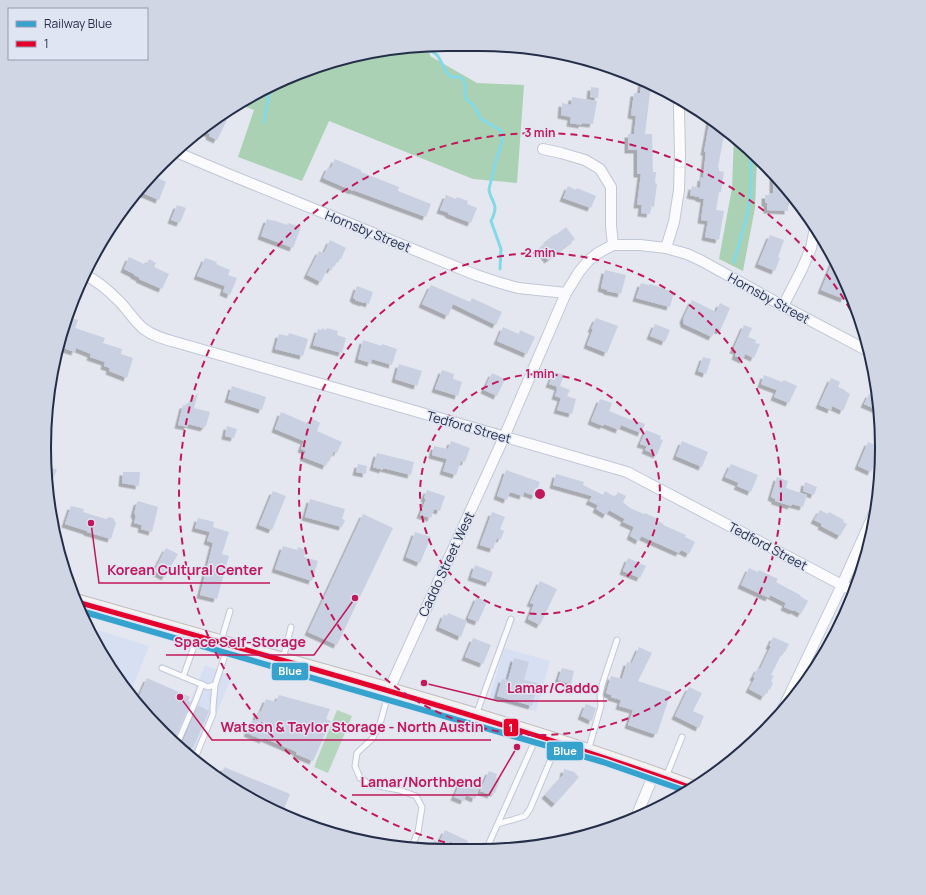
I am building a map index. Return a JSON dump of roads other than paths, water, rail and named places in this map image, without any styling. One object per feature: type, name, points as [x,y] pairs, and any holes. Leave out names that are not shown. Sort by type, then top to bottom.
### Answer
[{"type":"main road","points":[[83,604],[476,716],[686,786]]},
{"type":"street","points":[[543,149],[585,160],[600,169],[611,187],[610,226],[613,245],[625,244],[666,248],[674,222],[679,190],[679,105]]},
{"type":"street","name":"Hornsby Street","points":[[181,154],[476,275],[518,288],[566,293]]},
{"type":"street","points":[[783,306],[802,269],[811,248],[813,236]]},
{"type":"street","name":"Caddo Street West","points":[[389,690],[504,437],[566,293],[588,261],[598,253],[613,245]]},
{"type":"street","name":"Hornsby Street","points":[[666,248],[687,254],[702,261],[862,348]]},
{"type":"street","name":"Tedford Street","points":[[89,278],[107,290],[145,330],[157,336],[627,472],[849,588]]},
{"type":"street","points":[[788,695],[842,585],[865,534]]},
{"type":"street","points":[[641,809],[660,776]]},
{"type":"lane","points":[[196,754],[213,714],[215,685],[225,644],[230,611]]},
{"type":"lane","points":[[476,716],[511,619]]},
{"type":"lane","points":[[282,660],[291,627]]},
{"type":"lane","points":[[183,677],[197,636]]},
{"type":"lane","points":[[588,752],[601,706],[600,694],[602,685],[617,640]]},
{"type":"lane","points":[[162,668],[208,687],[215,685]]},
{"type":"lane","points":[[179,739],[202,684]]},
{"type":"lane","points":[[389,690],[380,724],[372,739],[357,752],[355,766],[360,778],[369,784],[399,790],[416,796],[422,807],[418,832],[413,842]]},
{"type":"lane","points":[[489,844],[537,735]]},
{"type":"lane","points":[[660,776],[682,737]]},
{"type":"lane","points":[[498,824],[525,816],[530,809],[558,742]]},
{"type":"waterway","points":[[431,52],[436,54],[448,75],[463,79],[465,84],[465,98],[474,106],[481,119],[500,130],[502,134],[502,141],[489,189],[495,208],[491,221],[501,249],[500,269]]},
{"type":"waterway","points":[[264,122],[269,94]]},
{"type":"waterway","points":[[734,262],[747,215],[751,191],[751,159]]},
{"type":"rail line","name":"Blue","points":[[87,613],[603,762],[680,789]]},
{"type":"place","name":"Korean Cultural Center","points":[[91,523]]},
{"type":"place","name":"Space Self-Storage","points":[[355,598]]},
{"type":"place","name":"Lamar/Caddo","points":[[424,683]]},
{"type":"place","name":"Watson & Taylor Storage - North Austin","points":[[180,697]]},
{"type":"place","name":"Lamar/Northbend","points":[[517,747]]}]
